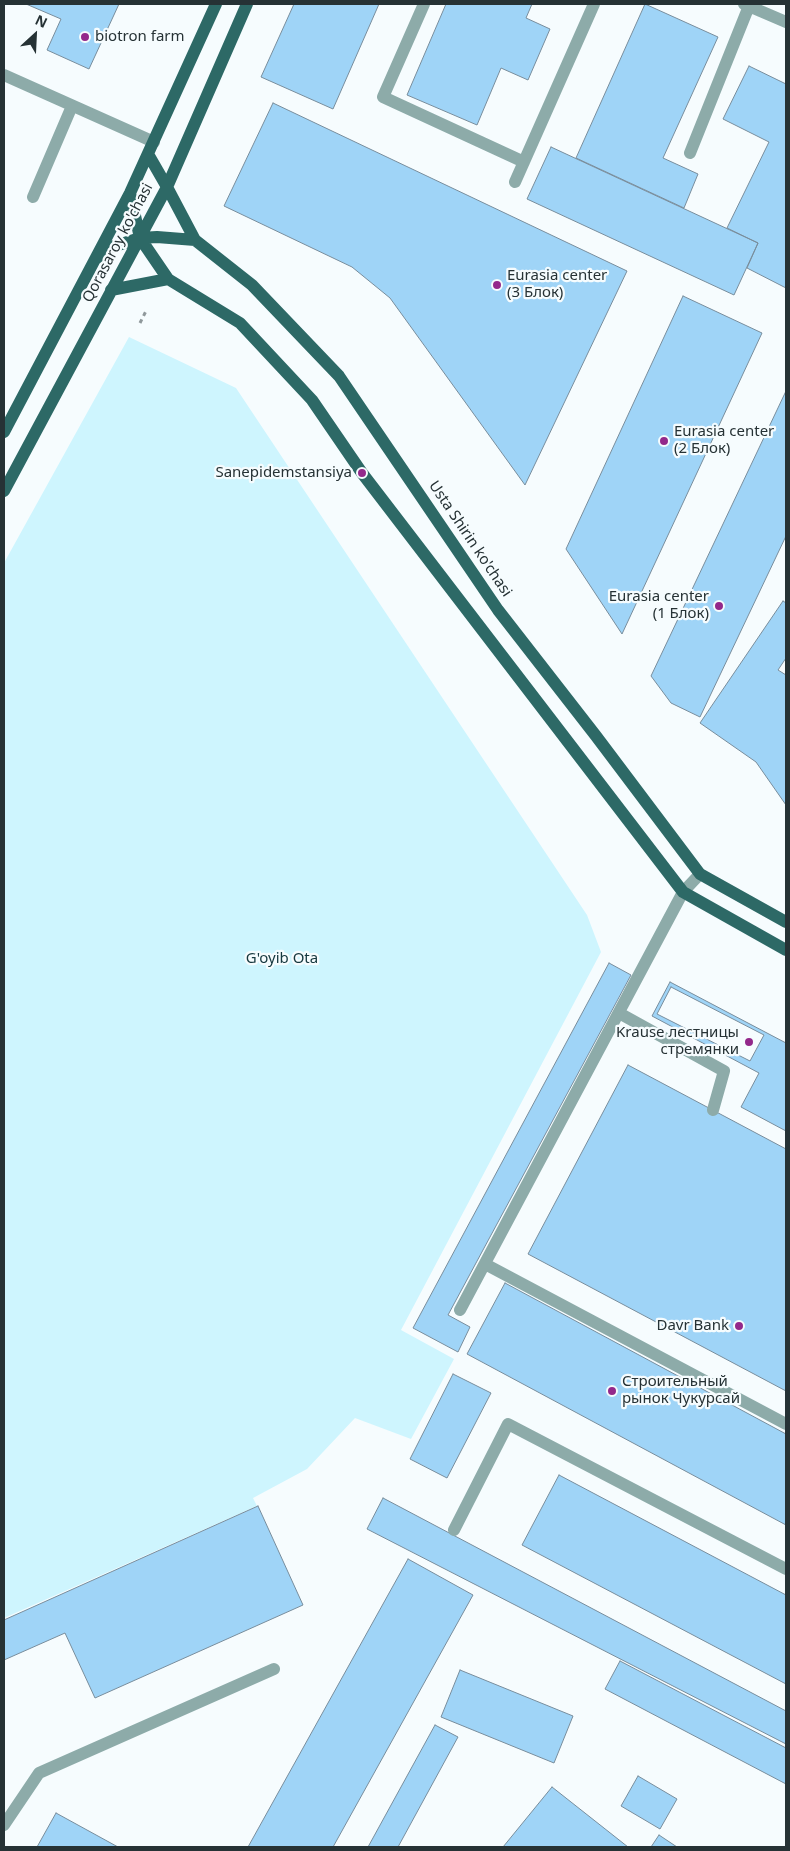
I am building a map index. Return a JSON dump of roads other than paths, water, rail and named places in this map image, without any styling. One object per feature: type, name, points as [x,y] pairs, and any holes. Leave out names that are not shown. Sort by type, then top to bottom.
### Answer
[{"type":"main road","name":"Qorasaroy ko'chasi","points":[[4,432],[130,193],[216,4]]},
{"type":"main road","name":"Qorasaroy ko'chasi","points":[[4,491],[167,187],[248,4]]},
{"type":"main road","name":"Usta Shirin ko'chasi","points":[[148,154],[195,240],[252,286],[339,376],[498,610],[700,874],[786,922]]},
{"type":"main road","points":[[130,193],[140,238],[168,278],[240,323],[312,400],[362,473],[683,892],[786,950]]},
{"type":"main road","points":[[95,260],[112,247],[140,238],[156,237],[195,240]]},
{"type":"main road","points":[[112,290],[168,278]]},
{"type":"lane","points":[[424,4],[383,97],[524,162]]},
{"type":"lane","points":[[515,182],[594,4]]},
{"type":"lane","points":[[690,153],[747,5],[786,22]]},
{"type":"lane","points":[[4,75],[154,142]]},
{"type":"lane","points":[[33,197],[72,106]]},
{"type":"lane","points":[[460,1310],[683,892],[700,874]]},
{"type":"lane","points":[[619,1013],[724,1071],[713,1110]]},
{"type":"lane","points":[[485,1264],[786,1424]]},
{"type":"lane","points":[[454,1530],[508,1424],[786,1569]]},
{"type":"lane","points":[[4,1825],[39,1773],[274,1669]]},
{"type":"place","name":"biotron farm","points":[[85,37]]},
{"type":"place","name":"Eurasia center (3 Блок)","points":[[497,285]]},
{"type":"place","name":"Eurasia center (2 Блок)","points":[[664,441]]},
{"type":"place","name":"Sanepidemstansiya","points":[[362,473]]},
{"type":"place","name":"Eurasia center (1 Блок)","points":[[719,606]]},
{"type":"place","name":"Krause лестницы стремянки","points":[[749,1042]]},
{"type":"place","name":"Davr Bank","points":[[739,1326]]},
{"type":"place","name":"Строительный рынок Чукурсай","points":[[612,1391]]},
{"type":"park label","name":"G'oyib Ota","points":[[282,959]]}]
